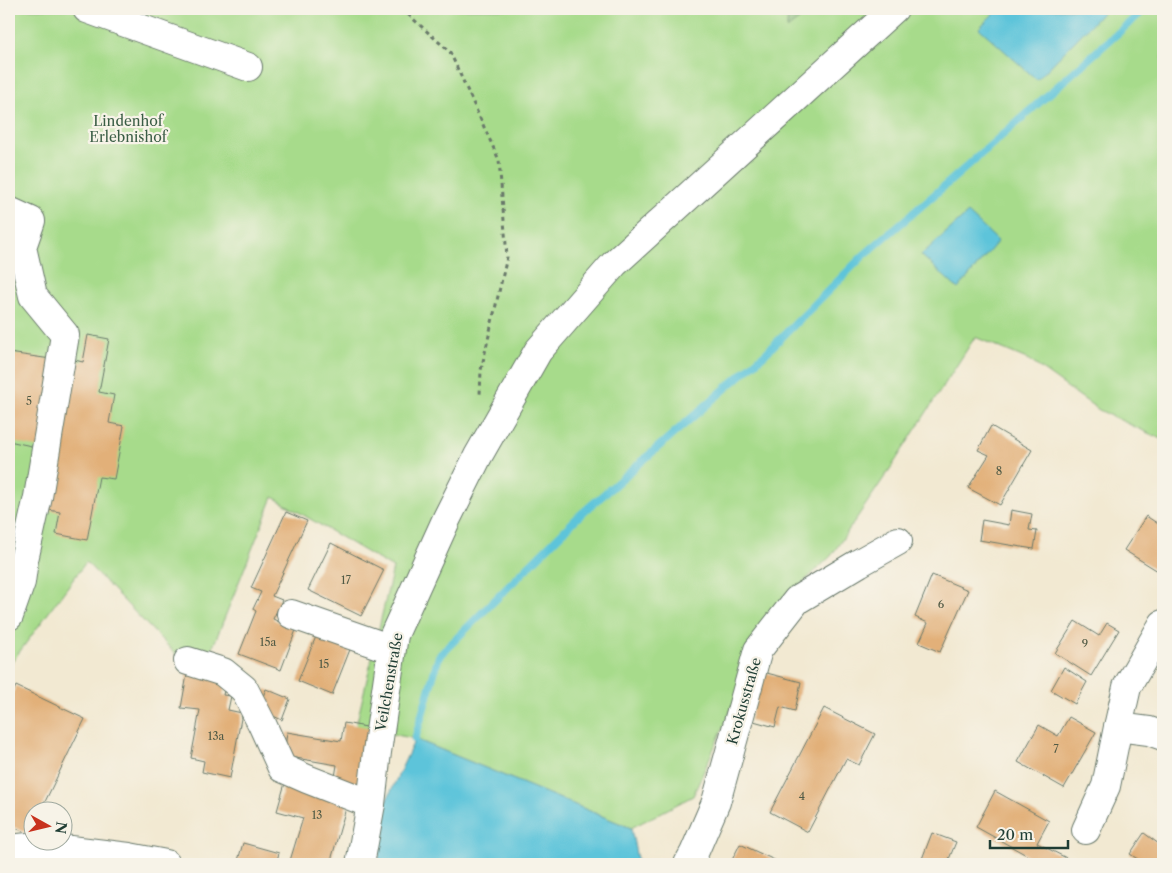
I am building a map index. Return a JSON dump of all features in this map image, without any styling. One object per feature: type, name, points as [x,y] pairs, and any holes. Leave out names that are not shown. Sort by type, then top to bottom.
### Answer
[{"type":"street","points":[[87,9],[248,67]]},
{"type":"street","name":"Veilchenstraße","points":[[360,864],[371,804],[394,635],[478,456],[538,351],[614,264],[894,9]]},
{"type":"street","points":[[9,211],[31,221],[22,247],[33,296],[65,335],[38,497],[18,534],[24,560],[21,582],[9,616]]},
{"type":"street","name":"Krokusstraße","points":[[688,864],[716,802],[758,650],[797,600],[898,541]]},
{"type":"street","points":[[291,614],[391,649]]},
{"type":"street","points":[[1086,830],[1106,786],[1127,687],[1163,624]]},
{"type":"street","points":[[188,661],[223,672],[244,689],[282,768],[371,804]]},
{"type":"street","points":[[1118,727],[1149,731],[1163,736]]},
{"type":"street","points":[[9,849],[38,846],[166,864]]},
{"type":"path","points":[[402,9],[450,52],[499,160],[507,257],[481,370],[480,399]]},
{"type":"green space","name":"Lindenhof Erlebnishof","points":[[9,9],[788,9],[787,28],[813,9],[1163,9],[1163,440],[1099,410],[1029,360],[975,337],[892,466],[831,556],[775,609],[693,796],[631,828],[415,739],[356,726],[393,568],[273,497],[200,679],[86,562],[9,666]]},
{"type":"green space","points":[[788,9],[813,9],[787,29]]},
{"type":"water","points":[[998,9],[1106,9],[1037,80],[979,28]]},
{"type":"water","points":[[968,213],[998,241],[958,289],[921,255]]},
{"type":"water","points":[[415,739],[631,828],[638,864],[379,864],[379,817]]},
{"type":"building","points":[[88,335],[109,339],[99,392],[114,395],[109,423],[124,426],[114,479],[99,477],[87,540],[56,534],[60,512],[43,509],[70,359],[83,362]]},
{"type":"building","points":[[9,353],[58,360],[40,448],[9,441]]},
{"type":"building","points":[[991,426],[1032,450],[1000,505],[968,488],[989,455],[978,450]]},
{"type":"building","points":[[1011,510],[1032,514],[1029,530],[1037,531],[1034,549],[979,540],[982,520],[1009,525]]},
{"type":"building","points":[[286,512],[307,521],[272,596],[282,600],[273,619],[296,630],[281,670],[239,654],[256,611],[253,609],[261,592],[251,588]]},
{"type":"building","points":[[1146,516],[1163,527],[1163,563],[1158,571],[1124,550]]},
{"type":"building","points":[[331,543],[384,570],[361,616],[308,590]]},
{"type":"building","points":[[932,575],[968,590],[940,652],[919,643],[928,623],[915,617]]},
{"type":"building","points":[[1075,621],[1099,636],[1107,623],[1119,630],[1091,676],[1055,653]]},
{"type":"building","points":[[317,634],[351,647],[332,695],[298,681]]},
{"type":"building","points":[[1064,667],[1087,682],[1075,704],[1051,690]]},
{"type":"building","points":[[188,669],[226,682],[223,695],[231,696],[228,710],[242,713],[230,778],[202,772],[204,761],[191,758],[200,710],[181,708]]},
{"type":"building","points":[[763,672],[801,682],[795,711],[780,707],[775,727],[750,720]]},
{"type":"building","points":[[16,686],[85,719],[46,800],[22,800],[22,831],[9,825],[9,701]]},
{"type":"building","points":[[266,689],[290,699],[282,720],[258,709]]},
{"type":"building","points":[[824,708],[875,734],[859,765],[846,759],[808,832],[770,812]]},
{"type":"building","points":[[1069,717],[1096,732],[1064,788],[1018,762],[1039,725],[1058,736]]},
{"type":"building","points":[[344,723],[372,728],[362,787],[334,783],[337,765],[284,756],[287,732],[341,741]]},
{"type":"building","points":[[285,783],[348,801],[330,864],[289,864],[303,818],[277,811]]},
{"type":"building","points":[[995,791],[1049,821],[1037,843],[1078,864],[1026,864],[1030,857],[976,827]]},
{"type":"building","points":[[932,833],[956,842],[947,864],[920,864]]},
{"type":"building","points":[[1144,833],[1163,847],[1163,855],[1156,864],[1145,864],[1130,854]]},
{"type":"building","points":[[243,843],[279,853],[276,864],[237,864]]},
{"type":"building","points":[[740,844],[783,864],[730,864]]},
{"type":"waterway","points":[[415,739],[439,656],[579,516],[765,354],[863,256],[1145,9]]}]
